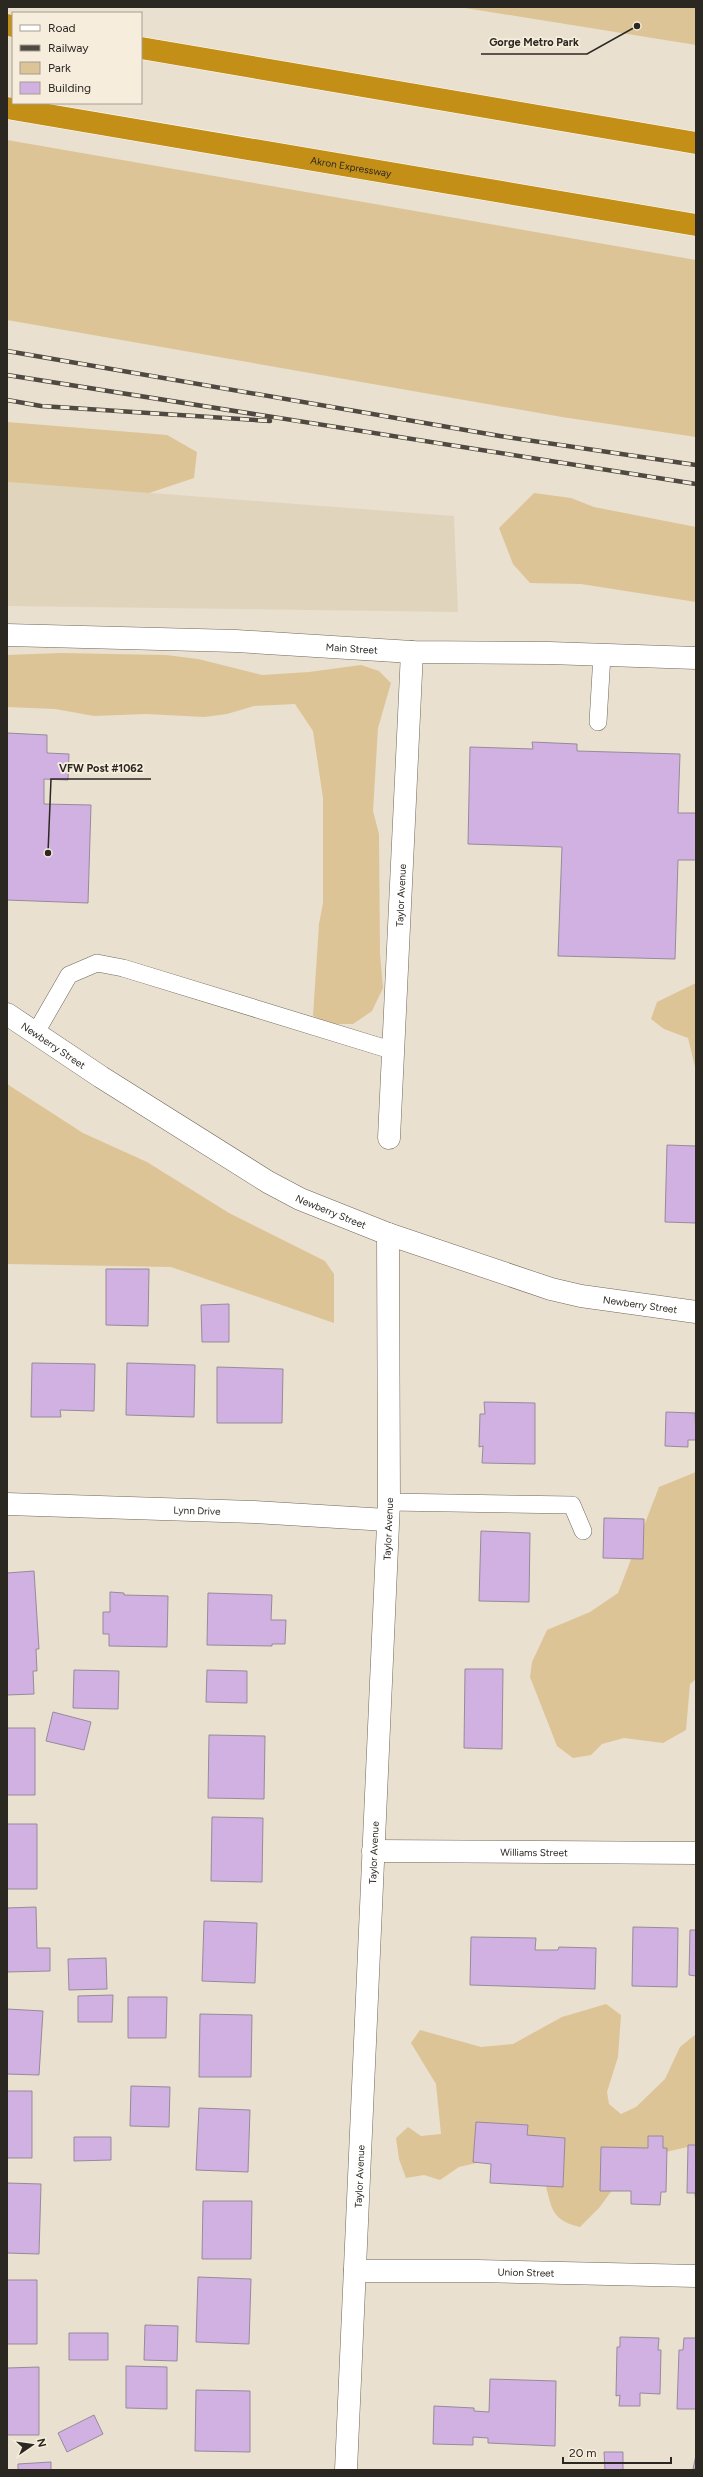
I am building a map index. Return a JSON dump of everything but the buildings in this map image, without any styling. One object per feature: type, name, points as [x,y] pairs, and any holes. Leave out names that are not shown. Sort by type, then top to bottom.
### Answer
[{"type":"highway","points":[[142,48],[696,143]]},
{"type":"highway","name":"Akron Expressway","points":[[7,108],[696,225]]},
{"type":"street","name":"Main Street","points":[[7,635],[236,641],[412,652],[696,658]]},
{"type":"street","name":"Taylor Avenue","points":[[390,1138],[412,652]]},
{"type":"street","name":"Newberry Street","points":[[7,1014],[35,1034],[268,1182],[300,1198],[388,1234],[550,1289],[580,1296],[696,1312]]},
{"type":"street","name":"Taylor Avenue","points":[[346,2470],[388,1511],[388,1234]]},
{"type":"street","name":"Lynn Drive","points":[[7,1504],[254,1512],[388,1511]]},
{"type":"street","name":"Williams Street","points":[[373,1851],[696,1853]]},
{"type":"street","name":"Union Street","points":[[355,2271],[477,2271],[696,2276]]},
{"type":"lane","points":[[598,722],[602,655]]},
{"type":"lane","points":[[35,1034],[69,975],[98,963],[123,968],[394,1051]]},
{"type":"lane","points":[[388,1511],[572,1505],[583,1531]]},
{"type":"shaded area","points":[[7,482],[454,516],[458,612],[7,606]]},
{"type":"green space","points":[[459,7],[696,7],[696,45]]},
{"type":"green space","points":[[7,140],[696,260],[696,437],[562,417],[7,320]]},
{"type":"green space","points":[[7,422],[167,435],[197,452],[194,478],[149,493],[7,482]]},
{"type":"green space","points":[[534,493],[571,498],[594,507],[696,527],[696,602],[581,584],[530,583],[513,564],[499,528]]},
{"type":"green space","points":[[61,653],[166,655],[198,659],[262,675],[309,672],[361,665],[379,671],[391,683],[378,728],[373,811],[379,834],[380,954],[383,988],[372,1011],[353,1024],[330,1024],[313,1016],[319,924],[323,903],[323,798],[313,731],[295,704],[254,706],[227,714],[204,717],[146,714],[94,716],[55,709],[7,707],[7,655]]},
{"type":"green space","points":[[696,983],[696,1071],[688,1038],[664,1029],[651,1019],[657,1002]]},
{"type":"green space","points":[[7,1084],[83,1133],[147,1162],[229,1213],[325,1261],[334,1274],[334,1323],[171,1267],[7,1264]]},
{"type":"green space","points":[[696,1472],[696,1679],[690,1684],[686,1730],[663,1743],[624,1738],[602,1744],[591,1755],[573,1758],[557,1746],[530,1677],[532,1662],[547,1630],[590,1612],[618,1593],[659,1487]]},
{"type":"green space","points":[[606,2004],[621,2015],[618,2057],[607,2092],[609,2104],[621,2114],[636,2107],[665,2079],[680,2047],[696,2034],[696,2145],[635,2159],[599,2208],[580,2227],[570,2224],[557,2216],[553,2210],[544,2179],[498,2158],[459,2167],[440,2180],[424,2175],[406,2178],[399,2159],[396,2138],[408,2127],[421,2136],[441,2134],[436,2084],[411,2043],[420,2030],[481,2047],[513,2044],[562,2017]]},
{"type":"railway","points":[[7,351],[500,436],[696,465]]},
{"type":"railway","points":[[7,375],[696,484]]},
{"type":"railway","points":[[7,400],[41,406],[270,421]]},
{"type":"place","name":"Gorge Metro Park","points":[[637,26]]},
{"type":"place","name":"VFW Post #1062","points":[[48,853]]}]
